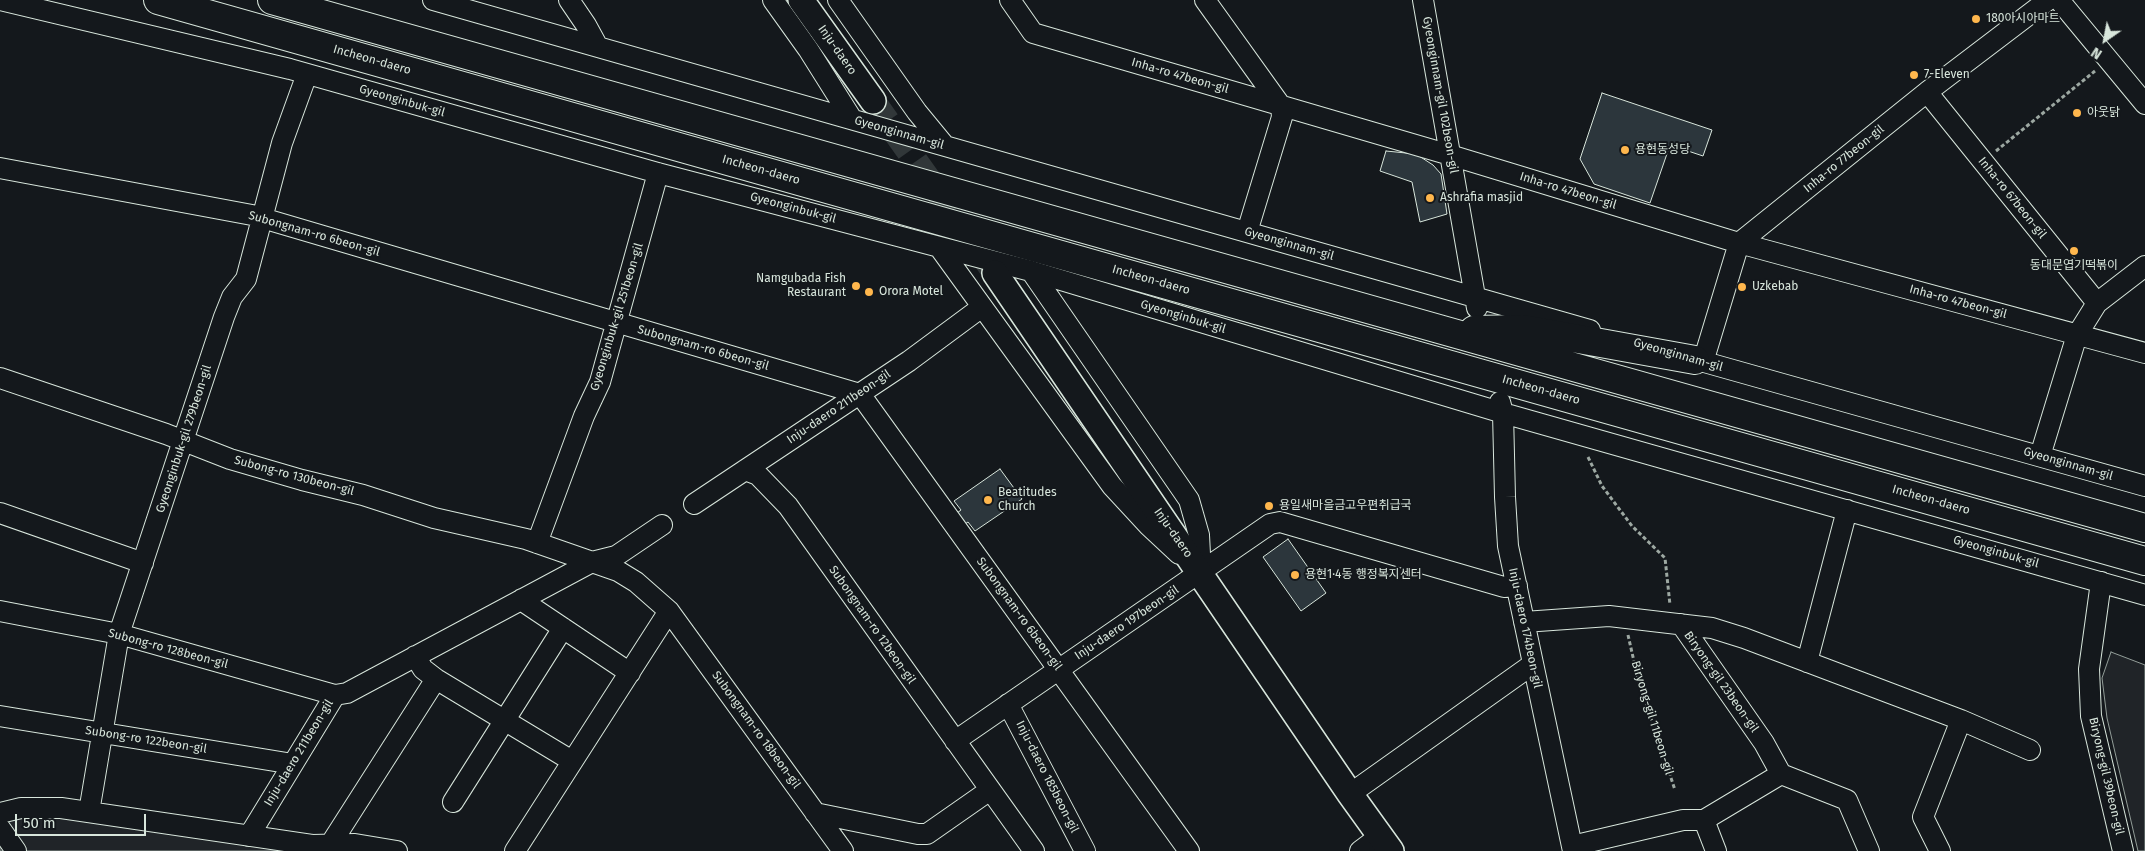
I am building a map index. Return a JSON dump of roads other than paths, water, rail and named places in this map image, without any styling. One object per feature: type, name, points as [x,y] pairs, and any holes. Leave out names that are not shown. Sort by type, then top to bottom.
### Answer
[{"type":"highway","name":"Incheon-daero","points":[[158,0],[2145,561]]},
{"type":"highway","points":[[272,0],[2145,528]]},
{"type":"highway","points":[[1445,330],[1523,329],[1699,361]]},
{"type":"main road","name":"Inju-daero","points":[[801,0],[873,100]]},
{"type":"main road","name":"Inju-daero","points":[[995,273],[1350,794],[1386,843]]},
{"type":"street","name":"Gyeonginbuk-gil","points":[[0,0],[308,74],[658,173],[939,246],[992,263],[1031,271],[1502,408],[1581,435],[2145,595]]},
{"type":"street","name":"Gyeonginnam-gil","points":[[433,0],[1247,232],[1476,303],[1699,361],[2145,486]]},
{"type":"street","points":[[569,0],[598,47]]},
{"type":"street","points":[[773,0],[808,49],[852,119]]},
{"type":"street","name":"Inha-ro 47beon-gil","points":[[1010,0],[1033,33],[1450,155],[1739,243],[2145,353]]},
{"type":"street","points":[[1205,0],[1281,106],[1282,116],[1247,232]]},
{"type":"street","name":"Gyeonginnam-gil 102beon-gil","points":[[1423,0],[1476,303]]},
{"type":"street","name":"Inha-ro 77beon-gil","points":[[1739,243],[1928,92],[2048,0]]},
{"type":"street","points":[[2059,0],[2145,104]]},
{"type":"street","points":[[840,1],[916,112],[944,146]]},
{"type":"street","name":"Gyeonginbuk-gil 279beon-gil","points":[[89,812],[119,634],[224,317],[232,297],[246,279],[282,143],[308,74]]},
{"type":"street","name":"Inha-ro 67beon-gil","points":[[1928,92],[2097,303]]},
{"type":"street","name":"Subongnam-ro 6beon-gil","points":[[0,168],[262,218],[860,394],[1188,851]]},
{"type":"street","name":"Gyeonginbuk-gil 251beon-gil","points":[[537,543],[584,416],[600,382],[658,173]]},
{"type":"street","points":[[1699,361],[1739,243]]},
{"type":"street","points":[[939,246],[1112,486],[1149,526],[1201,573]]},
{"type":"street","points":[[2040,456],[2077,335],[2097,303],[2145,266]]},
{"type":"street","points":[[1031,271],[1189,500],[1200,535],[1201,573]]},
{"type":"street","name":"Inju-daero 211beon-gil","points":[[694,504],[910,361],[982,308]]},
{"type":"street","name":"Subong-ro 130beon-gil","points":[[0,378],[230,458],[302,480],[363,495],[434,518],[537,543],[592,562]]},
{"type":"street","name":"Inju-daero 174beon-gil","points":[[1502,408],[1504,497],[1508,546],[1572,848]]},
{"type":"street","name":"Subongnam-ro 12beon-gil","points":[[745,470],[758,475],[788,506],[1034,851]]},
{"type":"street","points":[[1807,662],[1847,510]]},
{"type":"street","points":[[0,513],[143,563]]},
{"type":"street","name":"Inju-daero 197beon-gil","points":[[955,741],[1270,524],[1280,522],[1504,588],[1517,586]]},
{"type":"street","name":"Inju-daero 211beon-gil","points":[[249,836],[335,695],[347,692],[592,562],[616,556],[662,525]]},
{"type":"street","name":"Subongnam-ro 18beon-gil","points":[[592,562],[618,571],[636,582],[669,611],[843,851]]},
{"type":"street","name":"Biryong-gil 39beon-gil","points":[[2101,582],[2089,669],[2091,716],[2123,851]]},
{"type":"street","points":[[522,599],[630,673]]},
{"type":"street","name":"Subong-ro 128beon-gil","points":[[0,611],[119,634],[335,695]]},
{"type":"street","points":[[515,851],[669,611]]},
{"type":"street","points":[[1524,622],[1609,616],[1675,624]]},
{"type":"street","name":"Biryong-gil 23beon-gil","points":[[1675,624],[1712,628],[1744,638],[1961,720],[2030,750]]},
{"type":"street","name":"Biryong-gil 23beon-gil","points":[[1675,624],[1764,743],[1781,774]]},
{"type":"street","points":[[453,802],[563,628]]},
{"type":"street","points":[[415,656],[423,669],[436,680],[572,762]]},
{"type":"street","points":[[1350,794],[1533,664]]},
{"type":"street","points":[[330,845],[436,680]]},
{"type":"street","name":"Inju-daero 185beon-gil","points":[[1008,704],[1085,851]]},
{"type":"street","name":"Subong-ro 122beon-gil","points":[[0,716],[293,764]]},
{"type":"street","points":[[1940,851],[1923,817],[1961,720]]},
{"type":"street","points":[[1572,848],[1683,820],[1704,820],[1781,774],[1847,800],[1869,851]]},
{"type":"street","points":[[815,813],[918,834],[927,834],[990,790]]},
{"type":"street","points":[[0,813],[29,808],[61,808],[312,845],[355,844],[397,851]]},
{"type":"street","points":[[1704,820],[1716,851]]},
{"type":"street","points":[[0,828],[16,851]]},
{"type":"street","points":[[1360,851],[1386,843]]},
{"type":"tunnel","points":[[873,101],[995,273]]},
{"type":"place","name":"180아시아마트","points":[[1976,19]]},
{"type":"place","name":"7-Eleven","points":[[1914,75]]},
{"type":"place","name":"아웃닭","points":[[2077,113]]},
{"type":"place","name":"용현동성당","points":[[1625,150]]},
{"type":"place","name":"Ashrafia masjid","points":[[1430,198]]},
{"type":"place","name":"동대문엽기떡볶이","points":[[2074,251]]},
{"type":"place","name":"Namgubada Fish Restaurant","points":[[856,286]]},
{"type":"place","name":"Uzkebab","points":[[1742,287]]},
{"type":"place","name":"Orora Motel","points":[[869,292]]},
{"type":"place","name":"Beatitudes Church","points":[[988,500]]},
{"type":"place","name":"용일새마을금고우편취급국","points":[[1269,506]]},
{"type":"place","name":"용현1·4동 행정복지센터","points":[[1295,575]]}]
